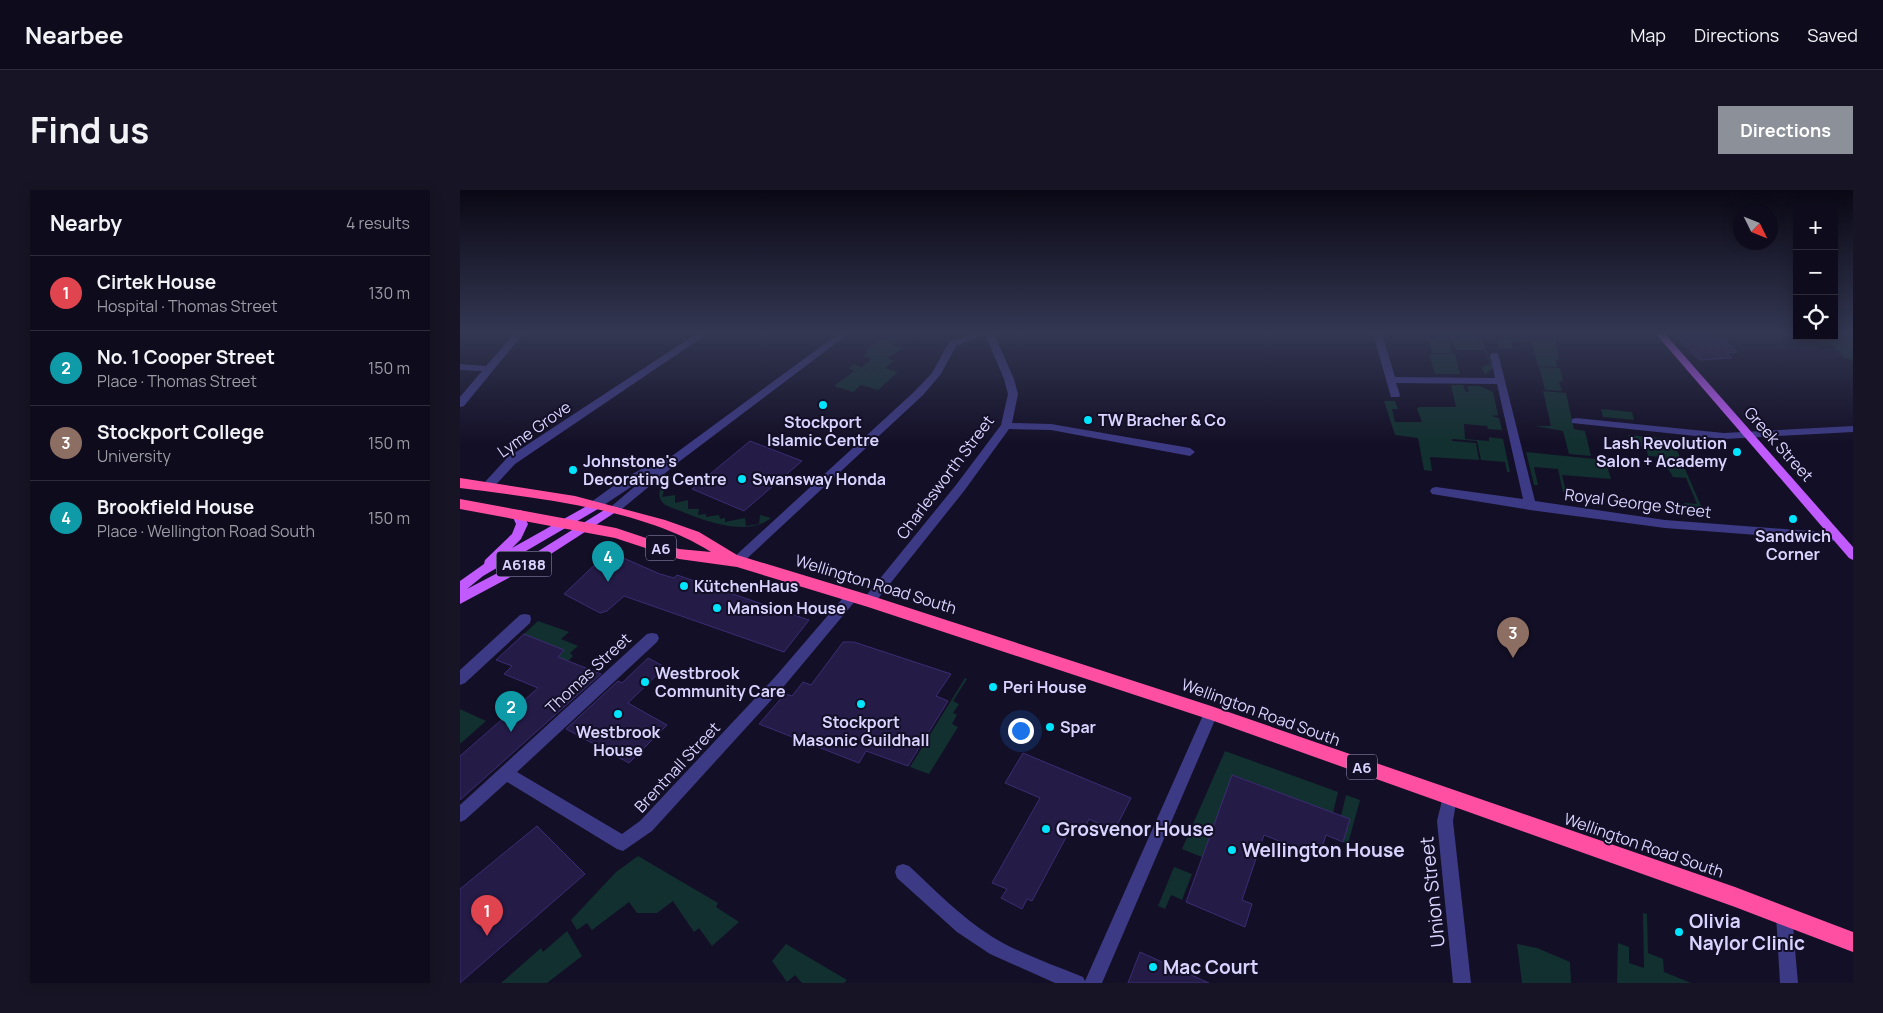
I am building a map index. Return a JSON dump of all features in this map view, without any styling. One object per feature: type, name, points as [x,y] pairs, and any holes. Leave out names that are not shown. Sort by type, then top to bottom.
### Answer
[{"type":"highway","name":"Wellington Road South","points":[[460,483],[613,510],[689,534],[737,561]]},
{"type":"highway","name":"Wellington Road South","points":[[460,504],[517,513],[616,533],[679,554],[737,561],[861,598],[1211,713],[1784,915],[1853,942]]},
{"type":"main road","name":"Greek Street","points":[[1693,371],[1853,555]]},
{"type":"main road","name":"A6188","points":[[478,573],[594,506]]},
{"type":"main road","name":"A6188","points":[[460,599],[587,527],[613,510]]},
{"type":"main road","name":"A6188","points":[[460,588],[517,536],[522,524],[517,513]]},
{"type":"street","points":[[460,404],[487,371]]},
{"type":"street","name":"Lyme Grove","points":[[487,487],[511,461],[646,371]]},
{"type":"street","points":[[613,510],[676,458],[793,371]]},
{"type":"street","points":[[737,561],[906,404],[938,371]]},
{"type":"street","name":"Charlesworth Street","points":[[861,598],[960,488],[1006,426],[1013,394],[1005,371]]},
{"type":"street","points":[[1388,371],[1395,395]]},
{"type":"street","points":[[1498,371],[1530,506]]},
{"type":"street","points":[[1391,380],[1500,381]]},
{"type":"street","points":[[1576,421],[1724,436],[1853,429]]},
{"type":"street","points":[[1006,426],[1051,428],[1190,452]]},
{"type":"street","points":[[594,506],[638,476],[676,458]]},
{"type":"street","name":"Royal George Street","points":[[1436,491],[1665,524],[1837,537]]},
{"type":"street","name":"Brentnall Street","points":[[506,772],[623,843],[646,826],[780,681],[861,598]]},
{"type":"street","points":[[460,679],[525,618]]},
{"type":"street","name":"Thomas Street","points":[[460,815],[652,638]]},
{"type":"street","points":[[1093,983],[1211,713]]},
{"type":"street","name":"Union Street","points":[[1448,797],[1445,821],[1462,983]]},
{"type":"street","points":[[903,872],[960,923],[984,941],[1002,951],[1077,983]]},
{"type":"street","points":[[1784,915],[1789,983]]},
{"type":"green space","points":[[854,371],[898,372],[878,390],[861,385],[853,392],[834,386]]},
{"type":"green space","points":[[1434,371],[1459,371],[1460,374],[1435,374]]},
{"type":"green space","points":[[1540,371],[1561,371],[1563,381],[1559,382],[1562,391],[1545,390]]},
{"type":"green space","points":[[1451,385],[1463,385],[1466,392],[1469,392],[1467,386],[1480,386],[1493,392],[1498,415],[1492,416],[1499,418],[1502,430],[1488,429],[1487,426],[1464,424],[1465,439],[1489,441],[1489,437],[1503,439],[1510,472],[1507,472],[1505,462],[1481,460],[1477,441],[1452,439],[1452,441],[1476,443],[1479,460],[1430,457],[1432,471],[1424,470],[1418,438],[1395,435],[1384,401],[1395,401],[1398,409],[1392,409],[1395,422],[1422,422],[1417,409],[1419,407],[1456,407]]},
{"type":"green space","points":[[1543,391],[1566,393],[1574,429],[1585,431],[1591,456],[1569,454],[1563,431],[1535,426],[1551,426]]},
{"type":"green space","points":[[1601,409],[1632,412],[1634,420],[1603,417]]},
{"type":"green space","points":[[1628,435],[1672,439],[1705,515],[1687,514],[1684,503],[1697,504],[1686,478],[1673,477],[1664,457],[1648,456],[1646,447],[1632,446]]},
{"type":"green space","points":[[1526,452],[1605,460],[1611,479],[1562,475],[1566,492],[1563,492],[1558,469],[1534,467],[1538,485],[1534,485]]},
{"type":"green space","points":[[667,482],[662,497],[675,495],[675,503],[688,500],[688,509],[699,509],[698,515],[706,514],[706,517],[719,515],[720,519],[725,518],[725,522],[745,518],[746,526],[759,524],[760,515],[771,518],[760,524],[747,527],[718,524],[704,520],[665,505],[659,493],[662,484]]},
{"type":"green space","points":[[538,621],[569,632],[561,639],[578,646],[570,653],[573,656],[568,661],[558,657],[564,650],[524,634]]},
{"type":"green space","points":[[965,678],[967,679],[953,701],[959,704],[953,713],[957,715],[952,724],[958,727],[929,774],[910,767]]},
{"type":"green space","points":[[460,709],[486,721],[460,744]]},
{"type":"green space","points":[[1225,751],[1338,792],[1333,813],[1233,775],[1202,857],[1182,849]]},
{"type":"green space","points":[[1346,795],[1360,800],[1348,844],[1343,842],[1350,819],[1341,816]]},
{"type":"green space","points":[[638,856],[718,903],[716,907],[739,922],[712,946],[699,928],[694,932],[673,901],[657,913],[637,913],[629,902],[592,930],[587,923],[577,930],[571,920],[616,872]]},
{"type":"green space","points":[[1174,867],[1192,874],[1182,900],[1171,895],[1165,909],[1158,906]]},
{"type":"green space","points":[[1643,913],[1647,914],[1648,953],[1663,959],[1664,972],[1691,983],[1617,983],[1618,943],[1629,947],[1629,963],[1644,968]]},
{"type":"green space","points":[[567,931],[582,956],[547,983],[501,983],[541,948],[543,952]]},
{"type":"green space","points":[[786,944],[847,980],[844,983],[802,983],[795,975],[787,982],[772,961]]},
{"type":"green space","points":[[1517,944],[1537,948],[1570,962],[1571,983],[1522,983]]},
{"type":"building","name":"Swansway Honda","points":[[750,441],[802,461],[744,511],[692,489]]},
{"type":"building","name":"Mansion House","points":[[612,553],[660,574],[674,578],[677,575],[809,620],[784,652],[624,596],[607,611],[600,613],[564,594],[605,555]]},
{"type":"building","points":[[524,634],[564,650],[558,657],[601,674],[460,800],[460,756],[538,688],[504,674],[512,666],[496,660]]},
{"type":"building","name":"Stockport Masonic Guildhall","points":[[843,642],[854,642],[951,674],[936,696],[948,701],[908,766],[866,751],[859,763],[759,724],[785,694],[792,696],[803,682],[811,685]]},
{"type":"building","name":"Westbrook House","points":[[648,658],[665,667],[628,703],[667,725],[629,763],[566,729],[618,681],[622,683]]},
{"type":"building","name":"Grosvenor House","points":[[1023,753],[1131,798],[1114,831],[1089,819],[1083,832],[1071,828],[1032,901],[1027,899],[1022,909],[1001,898],[1007,889],[992,883],[1040,798],[1005,783]]},
{"type":"building","name":"Wellington House","points":[[1232,775],[1350,819],[1343,842],[1326,835],[1319,857],[1264,835],[1242,900],[1252,904],[1245,927],[1186,902]]},
{"type":"building","points":[[537,826],[585,874],[460,983],[460,889]]},
{"type":"building","name":"Mac Court","points":[[1140,952],[1209,983],[1128,983]]},
{"type":"place","name":"Stockport Islamic Centre","points":[[823,405]]},
{"type":"place","name":"TW Bracher & Co","points":[[1088,420]]},
{"type":"place","name":"Lash Revolution Salon + Academy","points":[[1737,452]]},
{"type":"place","name":"Johnstone's Decorating Centre","points":[[573,470]]},
{"type":"place","name":"Swansway Honda","points":[[742,479]]},
{"type":"place","name":"Sandwich Corner","points":[[1793,519]]},
{"type":"place","name":"Brookfield House","points":[[608,582]]},
{"type":"place","name":"KütchenHaus","points":[[684,586]]},
{"type":"place","name":"Mansion House","points":[[717,608]]},
{"type":"place","name":"Stockport College","points":[[1513,658]]},
{"type":"place","name":"Westbrook Community Care","points":[[645,682]]},
{"type":"place","name":"Peri House","points":[[993,687]]},
{"type":"place","name":"Stockport Masonic Guildhall","points":[[861,704]]},
{"type":"place","name":"Westbrook House","points":[[618,714]]},
{"type":"place","name":"Spar","points":[[1050,727]]},
{"type":"place","name":"No. 1 Cooper Street","points":[[511,732]]},
{"type":"place","name":"Grosvenor House","points":[[1046,829]]},
{"type":"place","name":"Wellington House","points":[[1232,850]]},
{"type":"place","name":"Olivia Naylor Clinic","points":[[1679,932]]},
{"type":"place","name":"Cirtek House","points":[[487,936]]},
{"type":"place","name":"Mac Court","points":[[1153,967]]}]
